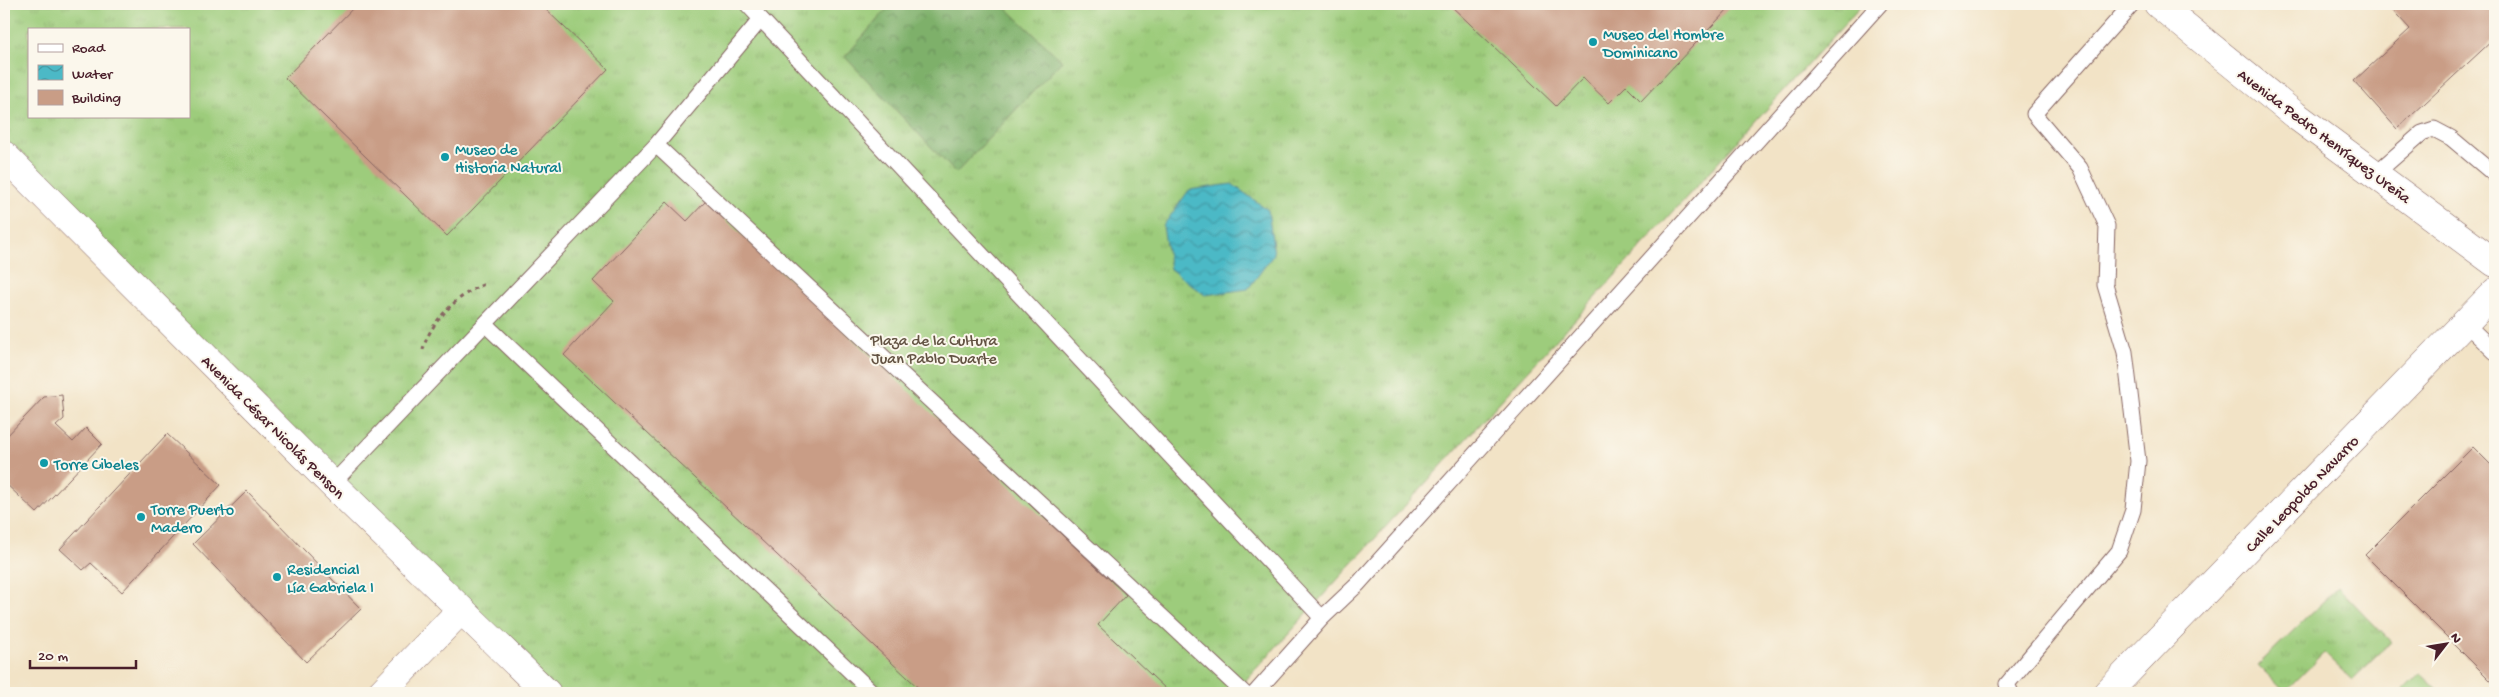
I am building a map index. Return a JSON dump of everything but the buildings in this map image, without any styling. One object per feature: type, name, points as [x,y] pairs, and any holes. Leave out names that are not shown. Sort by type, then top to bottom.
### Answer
[{"type":"main road","name":"Avenida Pedro Henríquez Ureña","points":[[2158,4],[2295,115],[2495,263]]},
{"type":"main road","name":"Avenida César Nicolás Penson","points":[[4,155],[332,484],[547,693]]},
{"type":"main road","name":"Calle Leopoldo Navarro","points":[[2107,693],[2495,292]]},
{"type":"main road","points":[[381,693],[461,610]]},
{"type":"lane","points":[[746,4],[1322,618]]},
{"type":"lane","points":[[1255,693],[1322,618],[1358,584],[1880,4]]},
{"type":"lane","points":[[2011,693],[2007,684],[2119,551],[2133,510],[2138,461],[2125,352],[2105,285],[2107,226],[2080,168],[2034,114],[2132,4]]},
{"type":"lane","points":[[332,484],[656,145],[761,19]]},
{"type":"lane","points":[[2375,174],[2422,133],[2434,128],[2451,138],[2495,175]]},
{"type":"lane","points":[[656,145],[1244,693]]},
{"type":"lane","points":[[2465,323],[2495,352]]},
{"type":"lane","points":[[485,324],[873,693]]},
{"type":"green space","name":"Plaza de la Cultura Juan Pablo Duarte","points":[[4,4],[1863,4],[1234,693],[558,693],[4,145]]},
{"type":"green space","points":[[891,4],[1002,4],[1062,61],[956,173],[845,57]]},
{"type":"green space","points":[[2338,587],[2391,642],[2352,680],[2324,653],[2285,692],[2258,665]]},
{"type":"green space","points":[[2420,673],[2441,693],[2400,693]]},
{"type":"water","points":[[1232,184],[1268,210],[1274,254],[1248,289],[1205,295],[1170,269],[1163,226],[1189,190]]},
{"type":"place","name":"Museo del Hombre Dominicano","points":[[1593,42]]},
{"type":"place","name":"Museo de Historia Natural","points":[[445,157]]},
{"type":"place","name":"Torre Cibeles","points":[[44,463]]},
{"type":"place","name":"Torre Puerto Madero","points":[[141,517]]},
{"type":"place","name":"Residencial Lía Gabriela I","points":[[277,577]]}]
